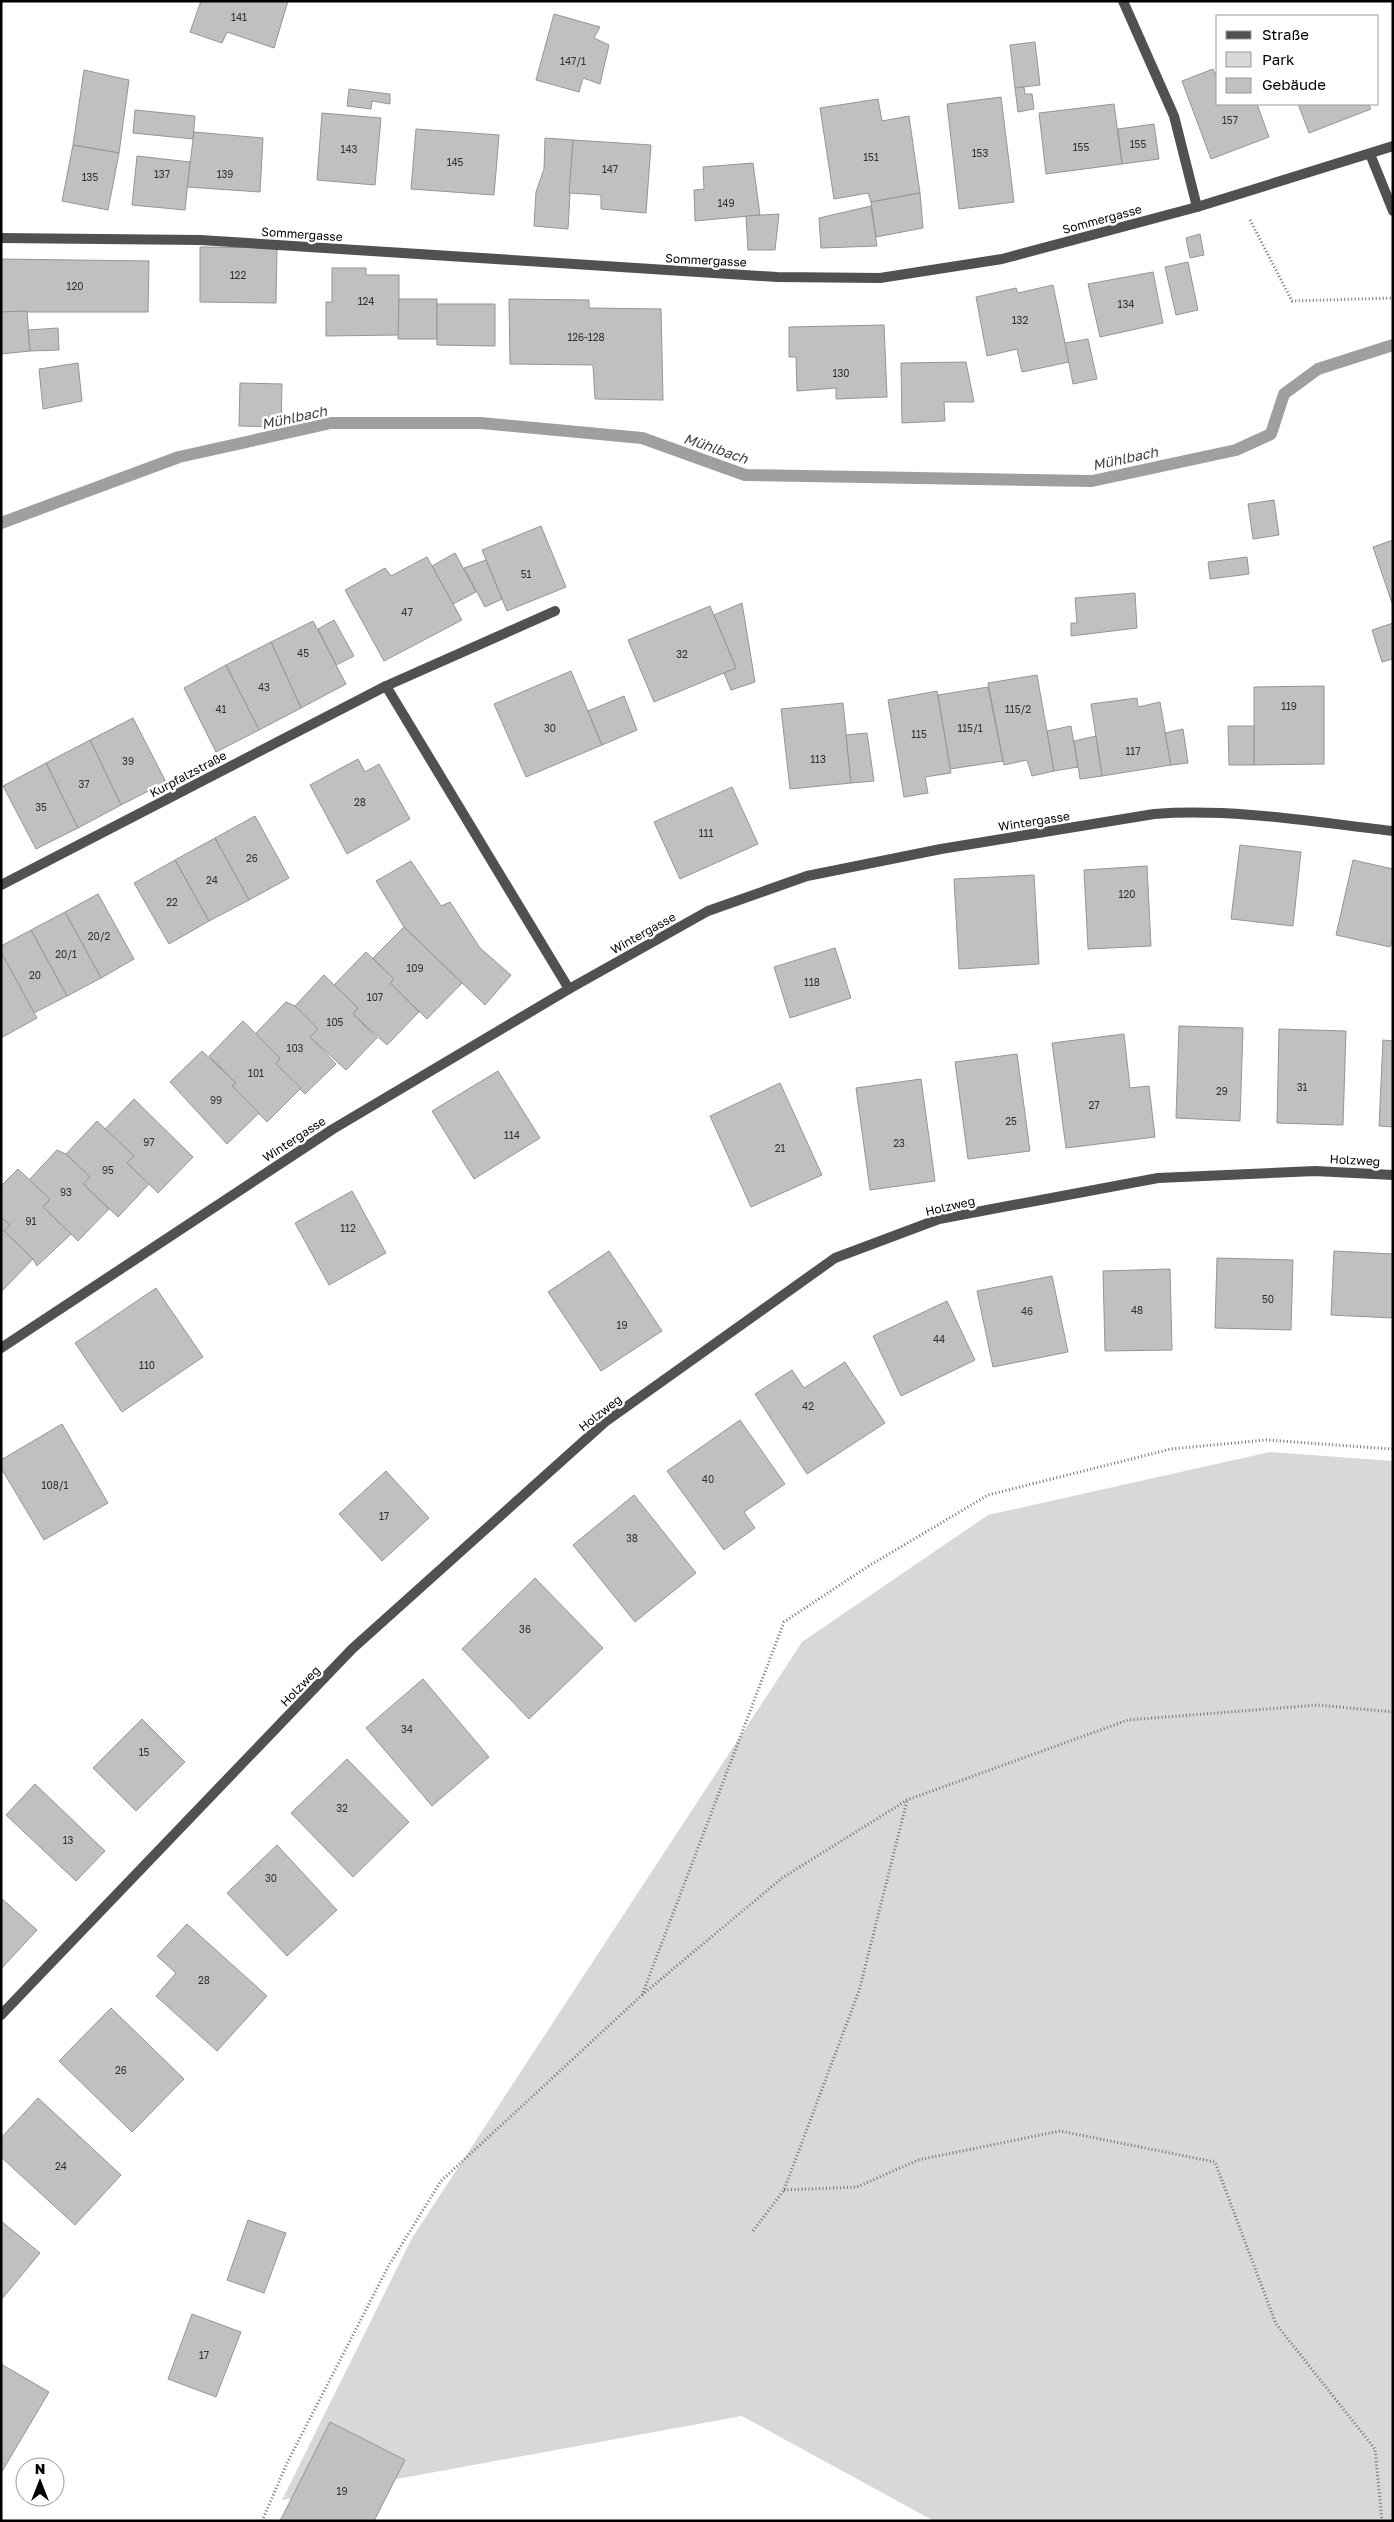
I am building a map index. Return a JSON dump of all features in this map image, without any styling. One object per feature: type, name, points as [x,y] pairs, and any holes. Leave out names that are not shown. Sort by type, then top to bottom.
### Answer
[{"type":"street","points":[[1123,1],[1174,116],[1197,207]]},
{"type":"street","name":"Sommergasse","points":[[1,238],[200,240],[777,277],[880,278],[1002,258],[1197,207],[1393,146]]},
{"type":"street","points":[[1370,154],[1393,211]]},
{"type":"street","name":"Kurpfalzstraße","points":[[1,885],[386,686],[555,611]]},
{"type":"street","points":[[386,686],[569,988]]},
{"type":"street","name":"Wintergasse","points":[[1,1348],[333,1129],[569,988],[708,911],[807,876],[941,849],[1154,814],[1182,812],[1300,820],[1393,831]]},
{"type":"street","name":"Holzweg","points":[[1,2015],[352,1649],[605,1422],[835,1258],[938,1219],[1158,1178],[1314,1171],[1393,1175]]},
{"type":"path","points":[[1236,194],[1292,301],[1393,298]]},
{"type":"path","points":[[642,1995],[784,1622],[867,1567],[988,1495],[1171,1450],[1266,1440],[1393,1449]]},
{"type":"path","points":[[262,2521],[288,2461],[389,2265],[441,2181],[642,1995],[782,1878],[907,1800],[1128,1720],[1318,1706],[1393,1712]]},
{"type":"path","points":[[753,2230],[784,2190],[859,1991],[907,1800]]},
{"type":"path","points":[[784,2190],[857,2187],[918,2160],[1060,2131],[1215,2162],[1276,2324],[1375,2449],[1382,2521]]},
{"type":"green space","points":[[1270,1452],[1393,1461],[1393,2521],[934,2521],[742,2416],[282,2500],[412,2238],[802,1642],[988,1515]]},
{"type":"building","points":[[201,1],[288,1],[274,48],[227,32],[222,43],[190,32]]},
{"type":"building","points":[[554,14],[600,27],[594,38],[609,45],[600,84],[583,78],[579,92],[536,80]]},
{"type":"building","points":[[1035,42],[1040,85],[1015,88],[1010,45]]},
{"type":"building","points":[[1213,69],[1216,76],[1216,105],[1257,105],[1269,137],[1211,159],[1182,81]]},
{"type":"building","points":[[84,70],[129,80],[119,153],[73,145]]},
{"type":"building","points":[[1024,87],[1025,94],[1032,94],[1034,109],[1018,112],[1015,88]]},
{"type":"building","points":[[349,89],[390,94],[390,104],[372,101],[371,109],[347,106]]},
{"type":"building","points":[[1001,97],[1014,202],[959,209],[947,104]]},
{"type":"building","points":[[878,99],[882,121],[909,116],[920,193],[871,202],[868,193],[834,199],[820,108]]},
{"type":"building","points":[[1114,104],[1122,164],[1046,174],[1039,113]]},
{"type":"building","points":[[1298,105],[1369,105],[1371,109],[1309,133]]},
{"type":"building","points":[[135,110],[195,116],[193,139],[133,133]]},
{"type":"building","points":[[322,113],[381,118],[375,185],[317,180]]},
{"type":"building","points":[[1154,124],[1159,159],[1122,164],[1118,129]]},
{"type":"building","points":[[416,129],[499,135],[494,195],[411,189]]},
{"type":"building","points":[[194,132],[263,138],[260,192],[187,187]]},
{"type":"building","points":[[545,138],[573,140],[568,229],[534,226],[536,192],[544,169]]},
{"type":"building","points":[[573,140],[651,145],[646,213],[601,209],[601,195],[569,193]]},
{"type":"building","points":[[73,145],[119,153],[108,210],[62,201]]},
{"type":"building","points":[[137,156],[190,162],[185,210],[132,205]]},
{"type":"building","points":[[753,163],[760,215],[695,221],[694,190],[704,189],[703,167]]},
{"type":"building","points":[[920,193],[923,228],[876,237],[871,202]]},
{"type":"building","points":[[871,206],[877,246],[821,248],[819,218]]},
{"type":"building","points":[[779,214],[775,250],[748,250],[746,216]]},
{"type":"building","points":[[1200,234],[1204,255],[1190,258],[1186,238]]},
{"type":"building","points":[[200,247],[277,248],[276,303],[200,302]]},
{"type":"building","points":[[1,259],[149,261],[148,312],[1,312]]},
{"type":"building","points":[[1188,262],[1198,310],[1176,315],[1165,267]]},
{"type":"building","points":[[332,268],[366,268],[366,275],[399,275],[399,335],[326,336],[326,302],[332,302]]},
{"type":"building","points":[[1153,272],[1163,323],[1100,337],[1088,284]]},
{"type":"building","points":[[1053,285],[1069,362],[1022,372],[1017,349],[987,356],[976,297],[1016,288],[1018,293]]},
{"type":"building","points":[[399,299],[437,299],[437,339],[398,339]]},
{"type":"building","points":[[509,299],[589,300],[589,308],[661,309],[663,400],[595,399],[593,365],[510,364]]},
{"type":"building","points":[[437,304],[495,304],[495,346],[437,345]]},
{"type":"building","points":[[27,311],[30,351],[1,354],[1,312]]},
{"type":"building","points":[[884,325],[887,397],[836,399],[836,388],[797,391],[796,357],[789,357],[789,327]]},
{"type":"building","points":[[58,328],[59,350],[30,351],[28,330]]},
{"type":"building","points":[[1088,339],[1097,379],[1073,384],[1065,343]]},
{"type":"building","points":[[966,362],[974,402],[944,402],[945,421],[902,423],[901,363]]},
{"type":"building","points":[[78,363],[82,401],[43,409],[39,369]]},
{"type":"building","points":[[240,383],[282,384],[281,427],[239,426]]},
{"type":"building","points":[[1274,500],[1279,535],[1253,539],[1248,504]]},
{"type":"building","points":[[541,526],[566,587],[507,611],[482,550]]},
{"type":"building","points":[[1393,540],[1393,606],[1373,547]]},
{"type":"building","points":[[455,553],[476,592],[453,604],[432,566]]},
{"type":"building","points":[[427,557],[462,620],[384,661],[345,590],[385,568],[391,576]]},
{"type":"building","points":[[1247,557],[1249,574],[1210,579],[1208,562]]},
{"type":"building","points":[[486,560],[502,599],[485,607],[464,568]]},
{"type":"building","points":[[1135,593],[1137,628],[1071,636],[1071,623],[1077,623],[1075,598]]},
{"type":"building","points":[[742,603],[755,682],[731,690],[724,673],[736,668],[714,615]]},
{"type":"building","points":[[710,606],[736,668],[654,702],[628,640]]},
{"type":"building","points":[[334,620],[354,656],[336,665],[318,629]]},
{"type":"building","points":[[313,621],[346,684],[301,708],[271,642]]},
{"type":"building","points":[[1393,623],[1393,659],[1382,662],[1372,630]]},
{"type":"building","points":[[271,642],[301,708],[259,730],[226,665]]},
{"type":"building","points":[[226,665],[259,730],[216,752],[184,688]]},
{"type":"building","points":[[571,671],[602,745],[526,777],[494,704]]},
{"type":"building","points":[[1037,675],[1054,771],[1032,776],[1027,760],[1004,765],[988,683]]},
{"type":"building","points":[[1324,686],[1324,764],[1254,765],[1254,687]]},
{"type":"building","points":[[988,687],[1003,761],[950,769],[938,695]]},
{"type":"building","points":[[937,691],[951,773],[925,777],[928,793],[904,797],[888,700]]},
{"type":"building","points":[[624,696],[637,730],[602,745],[588,711]]},
{"type":"building","points":[[1137,698],[1138,707],[1160,702],[1171,765],[1102,776],[1091,704]]},
{"type":"building","points":[[843,703],[851,783],[790,789],[781,709]]},
{"type":"building","points":[[133,718],[166,782],[121,805],[90,740]]},
{"type":"building","points":[[1071,726],[1078,767],[1054,771],[1047,731]]},
{"type":"building","points":[[1228,726],[1254,726],[1254,765],[1229,765]]},
{"type":"building","points":[[1183,729],[1188,763],[1171,765],[1165,733]]},
{"type":"building","points":[[867,733],[874,781],[851,783],[846,735]]},
{"type":"building","points":[[1096,736],[1102,776],[1080,779],[1074,741]]},
{"type":"building","points":[[90,740],[121,805],[78,828],[46,763]]},
{"type":"building","points":[[358,759],[365,772],[379,764],[410,819],[347,854],[310,785]]},
{"type":"building","points":[[46,763],[78,828],[36,849],[3,786]]},
{"type":"building","points":[[732,787],[758,844],[680,879],[654,822]]},
{"type":"building","points":[[255,816],[289,878],[249,900],[215,838]]},
{"type":"building","points":[[215,838],[249,900],[209,921],[175,860]]},
{"type":"building","points":[[1240,845],[1301,852],[1293,926],[1231,919]]},
{"type":"building","points":[[175,860],[209,921],[169,944],[134,883]]},
{"type":"building","points":[[1353,860],[1393,869],[1393,937],[1390,947],[1336,935]]},
{"type":"building","points":[[411,861],[441,906],[450,902],[480,948],[511,975],[485,1005],[404,927],[376,881]]},
{"type":"building","points":[[1147,866],[1151,946],[1088,949],[1084,870]]},
{"type":"building","points":[[1034,875],[1039,964],[959,969],[954,879]]},
{"type":"building","points":[[98,894],[134,959],[101,978],[65,912]]},
{"type":"building","points":[[65,912],[101,978],[67,996],[31,930]]},
{"type":"building","points":[[404,927],[462,983],[427,1019],[390,983],[394,979],[373,958]]},
{"type":"building","points":[[31,930],[67,996],[34,1013],[1,953],[1,946]]},
{"type":"building","points":[[835,948],[851,998],[790,1018],[774,967]]},
{"type":"building","points":[[366,952],[394,979],[390,983],[419,1012],[387,1045],[353,1014],[358,1008],[334,985]]},
{"type":"building","points":[[1,955],[37,1018],[1,1038]]},
{"type":"building","points":[[324,975],[358,1008],[353,1014],[377,1038],[346,1070],[310,1037],[318,1029],[295,1006]]},
{"type":"building","points":[[286,1002],[295,1006],[318,1029],[310,1037],[336,1064],[305,1094],[276,1064],[280,1058],[255,1034]]},
{"type":"building","points":[[243,1021],[280,1058],[276,1064],[301,1088],[267,1122],[232,1086],[236,1083],[209,1056]]},
{"type":"building","points":[[1179,1026],[1243,1028],[1240,1121],[1176,1118]]},
{"type":"building","points":[[1279,1029],[1346,1031],[1343,1125],[1277,1123]]},
{"type":"building","points":[[1124,1034],[1130,1088],[1149,1086],[1155,1137],[1066,1148],[1052,1043]]},
{"type":"building","points":[[1383,1040],[1393,1041],[1393,1127],[1379,1126]]},
{"type":"building","points":[[202,1051],[236,1083],[232,1086],[259,1113],[227,1144],[170,1082]]},
{"type":"building","points":[[1017,1054],[1030,1151],[968,1159],[955,1062]]},
{"type":"building","points":[[498,1071],[540,1138],[474,1179],[432,1111]]},
{"type":"building","points":[[921,1079],[935,1181],[870,1190],[856,1088]]},
{"type":"building","points":[[780,1083],[822,1175],[751,1207],[710,1116]]},
{"type":"building","points":[[134,1099],[193,1157],[158,1193],[127,1163],[134,1156],[105,1129]]},
{"type":"building","points":[[97,1121],[134,1156],[127,1163],[149,1184],[118,1217],[83,1184],[90,1177],[66,1154]]},
{"type":"building","points":[[57,1150],[66,1154],[90,1177],[83,1184],[109,1209],[78,1241],[43,1207],[50,1199],[29,1180]]},
{"type":"building","points":[[18,1169],[50,1199],[43,1207],[71,1234],[37,1266],[33,1259],[4,1231],[10,1225],[1,1217],[1,1186]]},
{"type":"building","points":[[352,1191],[386,1253],[329,1285],[295,1223]]},
{"type":"building","points":[[1,1217],[10,1225],[4,1231],[33,1259],[1,1292]]},
{"type":"building","points":[[609,1251],[662,1331],[601,1371],[548,1292]]},
{"type":"building","points":[[1334,1251],[1393,1254],[1393,1318],[1331,1315]]},
{"type":"building","points":[[1217,1258],[1293,1260],[1291,1330],[1215,1328]]},
{"type":"building","points":[[1170,1269],[1172,1350],[1105,1351],[1103,1271]]},
{"type":"building","points":[[1052,1276],[1068,1352],[993,1367],[977,1291]]},
{"type":"building","points":[[156,1288],[203,1357],[122,1412],[75,1343]]},
{"type":"building","points":[[947,1301],[975,1360],[901,1396],[873,1336]]},
{"type":"building","points":[[845,1362],[885,1423],[807,1474],[755,1394],[792,1370],[804,1388]]},
{"type":"building","points":[[740,1420],[785,1484],[744,1512],[755,1528],[724,1550],[667,1471]]},
{"type":"building","points":[[62,1424],[108,1503],[44,1540],[1,1468],[1,1460]]},
{"type":"building","points":[[386,1471],[429,1518],[382,1561],[339,1514]]},
{"type":"building","points":[[634,1495],[696,1573],[635,1622],[573,1545]]},
{"type":"building","points":[[535,1578],[603,1648],[529,1719],[462,1649]]},
{"type":"building","points":[[423,1679],[489,1757],[432,1806],[366,1728]]},
{"type":"building","points":[[142,1719],[185,1762],[136,1811],[93,1768]]},
{"type":"building","points":[[347,1759],[409,1822],[353,1877],[291,1813]]},
{"type":"building","points":[[35,1784],[105,1851],[76,1881],[6,1815]]},
{"type":"building","points":[[277,1845],[337,1910],[287,1956],[227,1893]]},
{"type":"building","points":[[1,1898],[37,1930],[1,1969]]},
{"type":"building","points":[[187,1924],[267,1996],[217,2051],[156,1996],[176,1973],[157,1956]]},
{"type":"building","points":[[111,2008],[184,2079],[132,2132],[59,2061]]},
{"type":"building","points":[[38,2098],[121,2175],[75,2225],[1,2157],[1,2138]]},
{"type":"building","points":[[248,2220],[286,2233],[264,2293],[227,2280]]},
{"type":"building","points":[[1,2221],[40,2253],[1,2300]]},
{"type":"building","points":[[192,2314],[241,2332],[216,2397],[168,2379]]},
{"type":"building","points":[[1,2364],[49,2392],[1,2473]]},
{"type":"building","points":[[330,2422],[405,2460],[374,2521],[280,2521]]},
{"type":"waterway","name":"Mühlbach","points":[[1,523],[179,457],[331,423],[481,423],[642,438],[745,475],[1092,481],[1236,450],[1271,434],[1284,394],[1318,369],[1393,345]]}]
